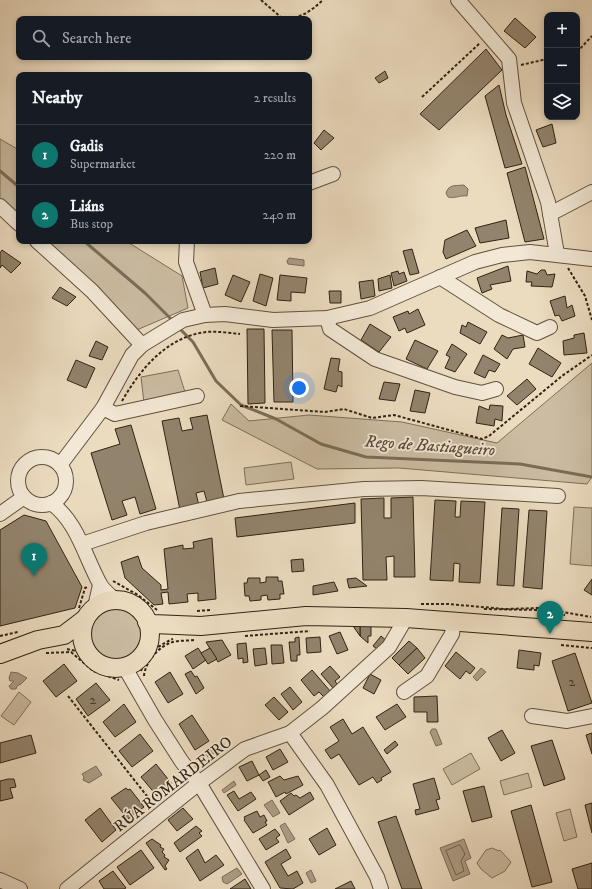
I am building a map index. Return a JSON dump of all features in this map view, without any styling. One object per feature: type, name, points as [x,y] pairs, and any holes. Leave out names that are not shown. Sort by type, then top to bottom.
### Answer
[{"type":"main road","points":[[19,637],[38,640],[64,635],[84,612],[104,602],[114,600],[125,601],[135,606],[142,613],[147,622],[149,638],[144,652]]},
{"type":"main road","points":[[84,612],[82,637],[84,646],[88,653],[98,662],[130,676],[135,661],[154,641],[166,634],[202,633],[306,616],[454,620],[592,632]]},
{"type":"main road","points":[[147,622],[202,633]]},
{"type":"main road","points":[[0,654],[19,637],[77,643],[84,646]]},
{"type":"street","points":[[458,0],[509,59],[514,103],[527,137],[548,202],[561,255]]},
{"type":"street","points":[[312,182],[333,174]]},
{"type":"street","points":[[550,214],[592,192]]},
{"type":"street","points":[[0,206],[16,221]]},
{"type":"street","points":[[41,244],[92,292],[142,345]]},
{"type":"street","points":[[188,244],[186,262],[205,315]]},
{"type":"street","points":[[60,465],[109,411],[132,355],[142,345],[184,320],[205,315],[225,314],[273,320],[327,318],[370,308],[476,262],[502,255],[530,252],[592,259]]},
{"type":"street","points":[[440,278],[499,315],[537,333],[550,327]]},
{"type":"street","points":[[327,318],[330,329],[376,359],[455,387],[482,393],[496,389]]},
{"type":"street","points":[[109,411],[197,396]]},
{"type":"street","points":[[47,458],[60,465],[66,480],[65,488],[58,503],[37,504],[24,497],[18,484],[21,469],[32,459],[47,458]]},
{"type":"street","points":[[82,544],[146,523],[240,501],[364,489],[421,488],[558,496]]},
{"type":"street","points":[[0,514],[24,497]]},
{"type":"street","points":[[58,503],[82,544],[100,584],[114,600]]},
{"type":"street","points":[[84,612],[100,584]]},
{"type":"street","name":"RÚA ROMARDEIRO","points":[[67,889],[199,783],[245,749],[290,733],[389,648],[406,618]]},
{"type":"street","points":[[404,692],[427,676],[452,634],[454,620]]},
{"type":"street","points":[[130,676],[159,726],[182,762],[199,783],[263,889]]},
{"type":"street","points":[[532,716],[567,721],[592,716]]},
{"type":"street","points":[[290,733],[327,785],[382,889]]},
{"type":"street","points":[[0,880],[20,889]]},
{"type":"path","points":[[261,0],[280,16]]},
{"type":"path","points":[[300,16],[312,10],[323,0]]},
{"type":"path","points":[[422,97],[488,35]]},
{"type":"path","points":[[580,49],[592,36]]},
{"type":"path","points":[[511,67],[544,60]]},
{"type":"path","points":[[561,255],[585,296],[592,320]]},
{"type":"path","points":[[109,411],[149,364],[164,349],[183,337],[206,332],[240,334]]},
{"type":"path","points":[[240,406],[325,412],[344,410],[372,418],[394,415],[482,439],[489,436],[562,376],[592,355]]},
{"type":"path","points":[[84,612],[89,590],[100,584]]},
{"type":"path","points":[[84,612],[85,588],[100,584]]},
{"type":"path","points":[[243,636],[315,630]]},
{"type":"path","points":[[56,648],[76,650],[94,668],[107,673],[143,679],[144,671],[159,650],[170,643],[202,633]]},
{"type":"path","points":[[0,636],[19,637]]},
{"type":"path","points":[[43,653],[71,652],[98,674],[126,683],[130,676]]},
{"type":"path","points":[[68,696],[160,814]]},
{"type":"shaded area","points":[[0,139],[16,148],[16,224],[0,209]]},
{"type":"shaded area","points":[[37,244],[131,244],[182,276],[188,308],[125,335]]},
{"type":"shaded area","points":[[592,363],[592,477],[587,484],[399,468],[317,469],[222,420],[231,404],[249,421],[309,415],[402,422],[497,443]]},
{"type":"shaded area","points":[[178,370],[186,395],[144,403],[141,377]]},
{"type":"shaded area","points":[[291,462],[294,479],[246,485],[244,468]]},
{"type":"shaded area","points":[[574,507],[592,508],[592,566],[570,564]]},
{"type":"shaded area","points":[[116,606],[131,611],[139,619],[144,634],[139,649],[131,657],[116,662],[101,657],[93,649],[88,634],[93,619],[101,611]]},
{"type":"shaded area","points":[[19,692],[31,702],[14,725],[1,716]]},
{"type":"shaded area","points":[[471,753],[480,769],[452,785],[443,769]]},
{"type":"shaded area","points":[[528,773],[532,787],[504,795],[500,781]]},
{"type":"shaded area","points":[[570,809],[577,837],[564,841],[556,813]]},
{"type":"shaded area","points":[[492,848],[499,851],[500,850],[511,862],[505,871],[492,878],[481,869],[477,863],[486,850]]},
{"type":"water","points":[[464,185],[468,189],[467,196],[453,198],[448,197],[446,193],[449,188]]},
{"type":"water","points":[[289,258],[304,260],[304,266],[288,264],[287,261]]},
{"type":"water","points":[[481,668],[486,672],[477,681],[473,677]]},
{"type":"water","points":[[11,672],[18,673],[27,678],[17,686],[16,689],[11,689],[9,686],[14,681],[10,681],[9,678]]},
{"type":"water","points":[[432,729],[436,729],[442,744],[436,746],[430,732]]},
{"type":"water","points":[[218,744],[222,748],[208,757],[204,752]]},
{"type":"water","points":[[96,766],[102,775],[89,783],[83,780],[84,777],[82,774]]},
{"type":"water","points":[[234,781],[236,785],[224,793],[222,790]]},
{"type":"water","points":[[272,800],[280,813],[273,817],[264,805]]},
{"type":"water","points":[[285,823],[295,839],[288,843],[280,826]]},
{"type":"water","points":[[464,839],[471,858],[465,861],[470,874],[453,881],[440,848]]},
{"type":"water","points":[[237,868],[242,874],[227,884],[223,882],[222,877]]},
{"type":"water","points":[[311,870],[316,881],[311,883],[306,873]]},
{"type":"building","points":[[515,18],[536,37],[525,48],[504,31]]},
{"type":"building","points":[[486,49],[502,70],[439,130],[420,114]]},
{"type":"building","points":[[385,71],[388,78],[379,83],[375,78]]},
{"type":"building","points":[[499,85],[506,115],[522,164],[505,168],[485,96]]},
{"type":"building","points":[[552,124],[556,143],[543,147],[536,130]]},
{"type":"building","points":[[324,130],[334,138],[321,150],[314,143]]},
{"type":"building","points":[[525,167],[544,239],[525,242],[507,173]]},
{"type":"building","points":[[506,220],[509,238],[480,243],[475,228]]},
{"type":"building","points":[[467,230],[476,246],[446,259],[443,252],[445,240]]},
{"type":"building","points":[[412,249],[419,273],[410,275],[403,251]]},
{"type":"building","points":[[2,250],[21,263],[11,273],[2,265],[0,268],[0,253]]},
{"type":"building","points":[[508,266],[511,281],[490,285],[492,289],[482,293],[477,278]]},
{"type":"building","points":[[215,268],[218,284],[203,288],[200,272]]},
{"type":"building","points":[[541,270],[545,270],[547,275],[555,274],[552,287],[531,286],[532,282],[526,282],[527,271],[537,274]]},
{"type":"building","points":[[398,271],[399,274],[404,272],[407,281],[394,286],[391,273]]},
{"type":"building","points":[[260,274],[273,278],[266,306],[253,301]]},
{"type":"building","points":[[233,275],[250,282],[241,302],[225,295]]},
{"type":"building","points":[[280,275],[307,278],[305,293],[291,292],[291,301],[277,300]]},
{"type":"building","points":[[390,275],[392,288],[379,291],[378,279]]},
{"type":"building","points":[[373,280],[375,296],[361,299],[359,282]]},
{"type":"building","points":[[60,287],[76,297],[67,306],[52,298]]},
{"type":"building","points":[[329,291],[341,291],[341,303],[330,303]]},
{"type":"building","points":[[565,296],[567,308],[572,305],[575,316],[562,321],[559,315],[555,316],[550,301]]},
{"type":"building","points":[[418,309],[425,325],[407,333],[405,328],[399,331],[393,317],[408,311],[409,314]]},
{"type":"building","points":[[468,322],[487,332],[480,344],[460,333],[462,325],[466,327]]},
{"type":"building","points":[[370,324],[391,337],[379,352],[361,340]]},
{"type":"building","points":[[247,329],[264,329],[265,403],[248,404]]},
{"type":"building","points":[[272,330],[292,330],[293,402],[274,402]]},
{"type":"building","points":[[584,333],[587,353],[564,355],[563,341],[574,338],[574,335]]},
{"type":"building","points":[[502,335],[508,338],[523,335],[525,347],[513,349],[507,359],[494,349]]},
{"type":"building","points":[[415,340],[438,351],[427,369],[406,359]]},
{"type":"building","points":[[96,341],[108,347],[102,360],[89,356]]},
{"type":"building","points":[[452,344],[467,354],[455,372],[445,368],[450,357],[446,355]]},
{"type":"building","points":[[538,348],[561,363],[552,377],[529,364]]},
{"type":"building","points":[[483,355],[500,364],[495,372],[489,370],[485,378],[474,373]]},
{"type":"building","points":[[331,358],[340,359],[338,371],[342,372],[342,387],[338,385],[336,392],[324,389]]},
{"type":"building","points":[[76,360],[95,368],[86,388],[67,380]]},
{"type":"building","points":[[527,379],[536,389],[517,405],[507,396]]},
{"type":"building","points":[[384,382],[400,384],[395,401],[379,399]]},
{"type":"building","points":[[415,390],[430,393],[425,413],[410,411]]},
{"type":"building","points":[[490,405],[503,406],[502,421],[495,419],[494,426],[476,423],[479,406],[489,410]]},
{"type":"building","points":[[207,415],[224,499],[207,502],[204,491],[196,493],[199,506],[180,510],[162,421],[179,418],[182,431],[193,429],[190,418]]},
{"type":"building","points":[[131,425],[156,509],[140,514],[135,497],[122,501],[127,515],[112,520],[91,453],[120,444],[115,429]]},
{"type":"building","points":[[413,497],[415,577],[394,577],[394,556],[386,557],[387,580],[363,580],[361,499],[384,498],[384,518],[391,518],[391,498]]},
{"type":"building","points":[[435,500],[456,501],[455,517],[460,517],[461,501],[485,502],[480,583],[459,582],[460,564],[454,563],[453,581],[430,580]]},
{"type":"building","points":[[355,503],[355,523],[237,537],[235,518]]},
{"type":"building","points":[[502,508],[519,509],[514,586],[497,585]]},
{"type":"building","points":[[529,510],[547,511],[542,589],[523,587]]},
{"type":"building","points":[[24,515],[46,521],[82,587],[75,608],[0,626],[0,530]]},
{"type":"building","points":[[212,538],[216,599],[198,601],[198,593],[187,594],[188,602],[169,604],[168,592],[161,593],[163,604],[154,605],[125,578],[121,562],[138,556],[142,568],[161,585],[161,590],[168,589],[164,549],[183,545],[183,549],[194,548],[193,542]]},
{"type":"building","points":[[303,559],[304,571],[292,572],[291,560]]},
{"type":"building","points":[[266,577],[278,577],[278,581],[282,581],[284,594],[280,594],[280,599],[268,600],[267,595],[261,596],[261,600],[250,601],[249,596],[245,596],[244,583],[247,583],[248,578],[260,578],[260,583],[266,582]]},
{"type":"building","points":[[356,578],[367,586],[349,588],[347,579]]},
{"type":"building","points":[[592,579],[592,595],[584,590]]},
{"type":"building","points":[[334,582],[338,591],[313,595],[313,586]]},
{"type":"building","points":[[360,625],[371,626],[371,636],[368,636],[368,643],[360,636]]},
{"type":"building","points":[[360,625],[360,636],[353,626]]},
{"type":"building","points":[[340,632],[348,650],[337,654],[329,636]]},
{"type":"building","points":[[381,636],[388,642],[380,651],[373,646]]},
{"type":"building","points":[[299,637],[300,655],[297,655],[297,661],[291,661],[289,642],[295,642],[295,638]]},
{"type":"building","points":[[320,637],[321,652],[307,653],[306,638]]},
{"type":"building","points":[[222,640],[231,655],[218,662],[206,642]]},
{"type":"building","points":[[409,641],[417,648],[399,665],[392,658]]},
{"type":"building","points":[[246,643],[248,662],[243,663],[243,658],[238,659],[237,644]]},
{"type":"building","points":[[271,645],[282,645],[284,663],[272,664]]},
{"type":"building","points":[[198,648],[206,660],[193,669],[185,656]]},
{"type":"building","points":[[210,648],[217,659],[208,664],[201,653]]},
{"type":"building","points":[[265,648],[267,664],[255,666],[253,649]]},
{"type":"building","points":[[417,648],[425,658],[408,674],[399,665]]},
{"type":"building","points":[[519,650],[541,653],[539,666],[534,665],[534,670],[517,668]]},
{"type":"building","points":[[456,652],[475,668],[470,674],[466,671],[460,679],[445,666]]},
{"type":"building","points":[[575,653],[592,703],[568,711],[552,661]]},
{"type":"building","points":[[64,664],[77,681],[56,697],[43,681]]},
{"type":"building","points":[[330,666],[340,677],[335,681],[337,684],[333,688],[321,674]]},
{"type":"building","points":[[312,670],[331,692],[324,697],[319,692],[314,696],[301,680]]},
{"type":"building","points":[[191,671],[195,677],[197,676],[204,688],[196,694],[185,674]]},
{"type":"building","points":[[170,672],[183,694],[168,703],[155,682]]},
{"type":"building","points":[[370,674],[381,680],[374,694],[363,688]]},
{"type":"building","points":[[96,683],[110,700],[88,716],[76,699]]},
{"type":"building","points":[[290,687],[302,702],[293,710],[281,694]]},
{"type":"building","points":[[437,696],[438,722],[427,722],[427,712],[414,712],[414,697]]},
{"type":"building","points":[[274,697],[288,712],[279,720],[265,705]]},
{"type":"building","points":[[124,704],[136,722],[115,737],[103,722]]},
{"type":"building","points":[[397,704],[406,717],[385,730],[376,717]]},
{"type":"building","points":[[192,715],[209,741],[195,750],[179,724]]},
{"type":"building","points":[[343,719],[352,734],[363,727],[391,772],[381,778],[382,780],[377,783],[373,777],[359,785],[339,754],[331,759],[325,750],[339,741],[330,727]]},
{"type":"building","points":[[502,730],[515,753],[501,761],[488,738]]},
{"type":"building","points":[[592,733],[592,754],[586,735]]},
{"type":"building","points":[[140,734],[153,751],[132,767],[119,751]]},
{"type":"building","points":[[31,735],[36,753],[0,763],[0,743]]},
{"type":"building","points":[[552,740],[565,779],[544,786],[531,746]]},
{"type":"building","points":[[395,741],[398,745],[387,754],[384,750]]},
{"type":"building","points":[[280,749],[288,762],[273,770],[266,757]]},
{"type":"building","points":[[252,761],[259,775],[247,781],[239,767]]},
{"type":"building","points":[[156,764],[172,784],[157,796],[141,777]]},
{"type":"building","points":[[266,770],[270,777],[263,781],[259,775]]},
{"type":"building","points":[[280,776],[284,780],[298,776],[303,785],[286,794],[285,792],[276,797],[268,782]]},
{"type":"building","points":[[434,778],[440,799],[436,800],[439,809],[416,815],[415,810],[420,809],[413,784]]},
{"type":"building","points":[[14,779],[16,787],[10,788],[13,798],[0,801],[0,781]]},
{"type":"building","points":[[484,786],[492,817],[472,822],[463,791]]},
{"type":"building","points":[[126,788],[128,790],[130,789],[144,807],[128,819],[111,798]]},
{"type":"building","points":[[234,791],[239,799],[251,792],[256,799],[238,811],[227,795]]},
{"type":"building","points":[[310,792],[314,799],[289,815],[280,801],[291,793],[300,798]]},
{"type":"building","points":[[592,803],[592,833],[585,805]]},
{"type":"building","points":[[531,805],[552,882],[532,887],[511,811]]},
{"type":"building","points":[[100,808],[116,830],[102,842],[85,820]]},
{"type":"building","points":[[183,808],[193,819],[177,831],[168,820]]},
{"type":"building","points":[[257,811],[260,817],[264,815],[267,825],[253,833],[244,820],[244,817]]},
{"type":"building","points":[[396,816],[422,889],[402,889],[378,822]]},
{"type":"building","points":[[196,826],[202,831],[199,833],[202,836],[180,852],[174,843]]},
{"type":"building","points":[[327,828],[336,845],[319,855],[309,839]]},
{"type":"building","points":[[275,829],[280,835],[276,838],[279,842],[266,850],[259,839]]},
{"type":"building","points":[[152,839],[161,845],[160,847],[164,849],[162,852],[165,855],[164,857],[169,860],[165,866],[167,869],[165,870],[146,843]]},
{"type":"building","points":[[198,849],[205,863],[216,855],[224,865],[200,881],[186,858]]},
{"type":"building","points":[[286,849],[291,858],[281,864],[288,876],[297,871],[303,883],[293,889],[280,888],[265,862]]},
{"type":"building","points":[[141,850],[154,868],[130,885],[117,867]]},
{"type":"building","points":[[592,863],[592,889],[578,889],[572,869]]},
{"type":"building","points":[[113,871],[126,888],[104,889],[99,881]]},
{"type":"building","points":[[245,879],[251,889],[230,889]]},
{"type":"building","points":[[351,881],[355,889],[335,889]]},
{"type":"waterway","name":"Rego de Bastiagueiro","points":[[0,171],[16,184]]},
{"type":"waterway","name":"Rego de Bastiagueiro","points":[[88,244],[145,293],[173,321]]},
{"type":"waterway","name":"Rego de Bastiagueiro","points":[[178,327],[193,342],[216,381],[241,405],[276,419],[321,444],[366,457],[520,464],[592,477]]},
{"type":"place","name":"Gadis","points":[[34,576]]},
{"type":"place","name":"Liáns","points":[[550,634]]}]
